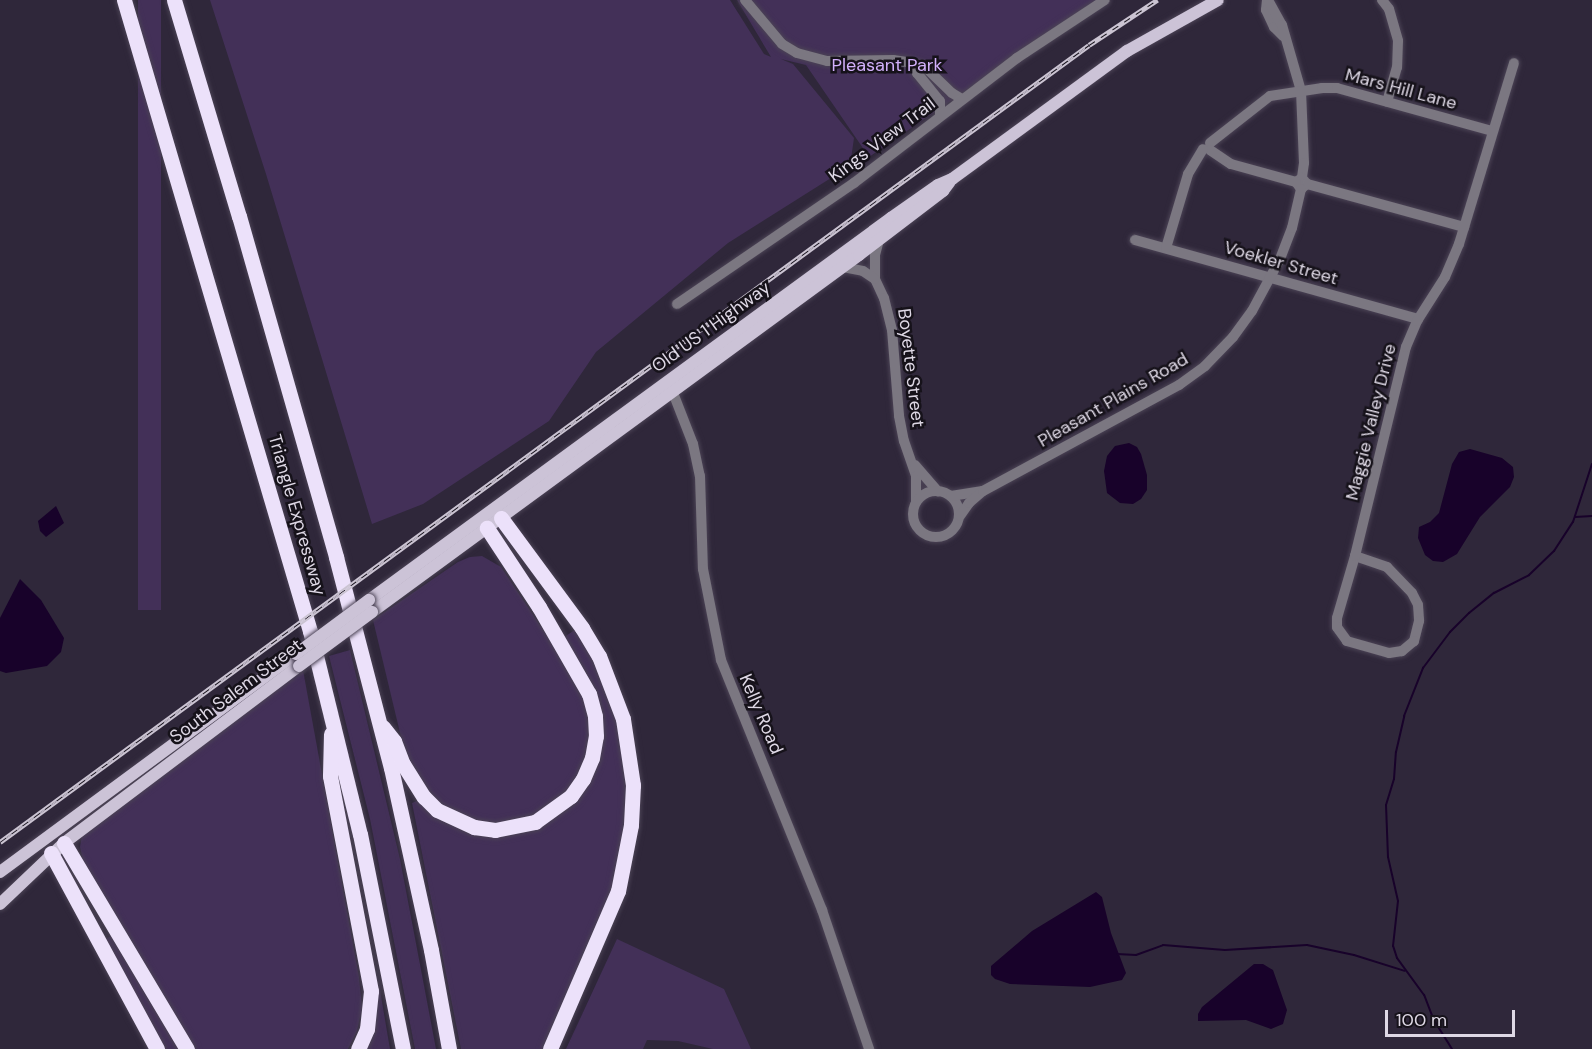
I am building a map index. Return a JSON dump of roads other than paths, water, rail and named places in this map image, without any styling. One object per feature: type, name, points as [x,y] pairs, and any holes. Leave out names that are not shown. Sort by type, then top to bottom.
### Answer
[{"type":"highway","name":"Triangle Expressway","points":[[124,0],[279,520],[332,714],[360,834],[403,1049]]},
{"type":"highway","name":"Triangle Expressway","points":[[174,0],[239,216],[336,557],[411,858],[449,1049]]},
{"type":"highway","points":[[498,513],[582,628],[599,656],[623,719],[632,774],[632,825],[618,891],[550,1049]]},
{"type":"highway","points":[[377,718],[394,741],[403,764],[424,797],[437,810],[474,827],[495,830],[535,822],[571,796],[583,779],[592,758],[596,736],[595,716],[589,694],[539,607],[484,523]]},
{"type":"highway","points":[[332,714],[330,776],[371,991],[367,1029],[358,1049]]},
{"type":"highway","points":[[60,836],[187,1049]]},
{"type":"highway","points":[[51,854],[157,1049]]},
{"type":"main road","name":"Old US 1 Highway","points":[[498,513],[891,218],[938,185],[952,179],[1127,51],[1218,0]]},
{"type":"main road","name":"Old US 1 Highway","points":[[670,386],[843,267],[943,191],[952,179]]},
{"type":"main road","name":"South Salem Street","points":[[0,872],[43,840],[60,836],[498,513]]},
{"type":"main road","name":"South Salem Street","points":[[0,904],[51,854],[60,836]]},
{"type":"main road","points":[[43,840],[51,854]]},
{"type":"street","points":[[745,0],[782,44],[797,53],[827,61],[893,60],[926,68],[952,93],[962,99]]},
{"type":"street","name":"Kings View Trail","points":[[677,304],[854,183],[1017,58],[1105,0]]},
{"type":"street","name":"Pleasant Plains Road","points":[[960,516],[969,503],[983,491],[1179,385],[1233,337],[1252,311],[1271,276],[1292,228],[1301,183],[1305,129],[1301,91],[1283,36],[1274,27],[1266,10],[1267,0]]},
{"type":"street","points":[[1382,0],[1389,9],[1398,41],[1397,66],[1388,102]]},
{"type":"street","name":"Maggie Valley Drive","points":[[1355,556],[1387,567],[1412,593],[1420,613],[1419,621],[1414,641],[1402,651],[1389,653],[1355,645],[1342,636],[1337,627],[1337,618],[1355,556],[1399,369],[1418,319],[1445,277],[1464,227],[1514,63]]},
{"type":"street","points":[[916,66],[917,73],[940,101],[940,116]]},
{"type":"street","name":"Mars Hill Lane","points":[[1166,248],[1188,174],[1208,148],[1270,96],[1337,88],[1492,131]]},
{"type":"street","points":[[1208,148],[1231,164],[1464,227]]},
{"type":"street","name":"Boyette Street","points":[[879,240],[875,255],[875,279],[889,314],[899,416],[904,441],[916,476],[916,502],[913,517],[915,524],[919,531],[932,538],[940,538],[954,530],[960,516]]},
{"type":"street","name":"Voekler Street","points":[[1135,240],[1271,276],[1418,319]]},
{"type":"street","points":[[843,267],[863,272],[875,279]]},
{"type":"street","name":"Kelly Road","points":[[670,386],[693,444],[700,476],[704,577],[721,660],[822,910],[869,1049]]},
{"type":"street","name":"Boyette Street","points":[[913,462],[938,491],[951,496]]},
{"type":"street","points":[[916,502],[928,492],[938,491]]},
{"type":"street","name":"Pleasant Plains Road","points":[[951,496],[983,491]]},
{"type":"street","points":[[951,496],[956,501],[960,516]]},
{"type":"waterway","points":[[1452,1049],[1433,1018],[1424,995],[1397,958],[1393,946],[1398,901],[1388,857],[1386,805],[1394,779],[1396,752],[1404,716],[1423,668],[1450,632],[1494,593],[1529,575],[1554,551],[1573,522],[1592,464]]},
{"type":"waterway","points":[[1575,517],[1592,516]]},
{"type":"waterway","points":[[1117,954],[1136,955],[1163,945],[1225,950],[1307,945],[1354,955],[1405,971]]},
{"type":"railway","points":[[0,842],[1089,45],[1157,0]]},
{"type":"park label","name":"Pleasant Park","points":[[887,65]]}]
